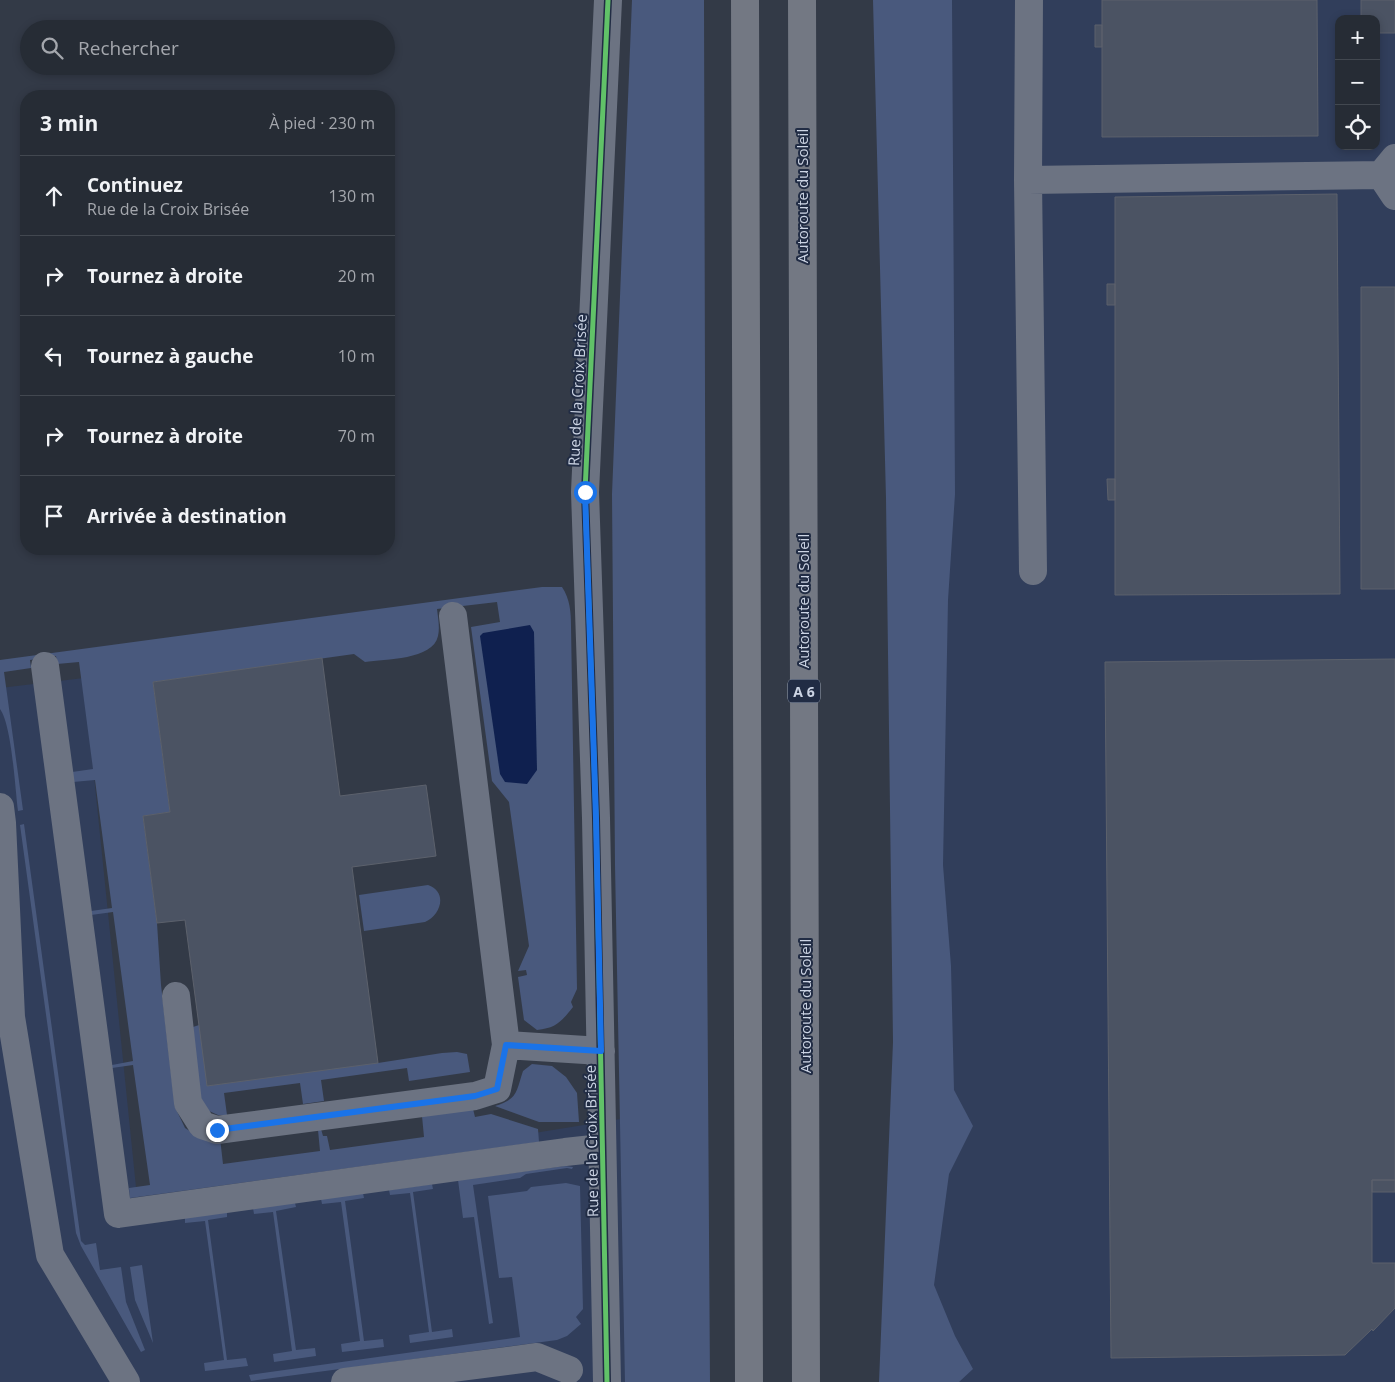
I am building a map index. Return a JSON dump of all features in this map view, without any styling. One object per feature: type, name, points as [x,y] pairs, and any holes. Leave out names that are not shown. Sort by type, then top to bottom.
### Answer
[{"type":"highway","points":[[745,0],[749,1382]]},
{"type":"highway","name":"Autoroute du Soleil","points":[[802,0],[806,1382]]},
{"type":"street","name":"Rue de la Croix Brisée","points":[[607,1376],[596,808],[585,492],[608,0]]},
{"type":"street","points":[[1029,0],[1028,180],[1033,570]]},
{"type":"street","points":[[1028,180],[1390,176]]},
{"type":"street","points":[[176,996],[188,1103],[202,1125],[217,1130],[475,1096],[497,1089],[506,1045],[453,616]]},
{"type":"street","points":[[45,666],[118,1214],[602,1148]]},
{"type":"street","points":[[0,807],[3,833],[11,1017],[50,1255],[126,1382]]},
{"type":"street","points":[[506,1045],[601,1051]]},
{"type":"street","points":[[345,1382],[537,1357],[561,1376],[607,1376]]},
{"type":"shaded area","points":[[632,0],[704,0],[710,1382],[625,1382],[615,865],[612,494]]},
{"type":"shaded area","points":[[873,0],[952,0],[955,494],[948,600],[943,865],[951,966],[954,1090],[973,1126],[949,1174],[934,1285],[955,1336],[973,1369],[959,1382],[879,1382],[893,1042],[886,498]]},
{"type":"shaded area","points":[[901,0],[1395,0],[1395,1382],[922,1382]]},
{"type":"shaded area","points":[[542,587],[562,587],[568,601],[571,621],[577,989],[571,1002],[573,1007],[554,1026],[537,1030],[524,1020],[518,977],[527,975],[526,970],[518,971],[529,946],[509,802],[492,781],[471,627],[500,622],[497,602],[437,609],[439,633],[434,644],[427,650],[407,657],[365,662],[354,654],[153,682],[170,812],[143,816],[157,923],[161,985],[175,1107],[185,1128],[193,1133],[220,1138],[223,1164],[320,1151],[318,1130],[321,1129],[323,1136],[327,1136],[330,1150],[424,1137],[422,1116],[473,1109],[475,1117],[491,1114],[538,1129],[539,1142],[130,1198],[129,1188],[150,1185],[133,1065],[112,1068],[112,1065],[133,1061],[113,912],[91,915],[91,911],[112,908],[95,780],[73,782],[72,772],[93,769],[79,662],[57,664],[56,656],[30,660],[31,668],[4,672],[23,810],[18,811],[10,743],[4,717],[0,709],[0,660]]},
{"type":"shaded area","points":[[530,625],[534,632],[537,770],[527,784],[505,782],[500,774],[480,636],[483,633]]},
{"type":"shaded area","points":[[84,678],[137,1197],[701,1106],[699,1382],[0,1382],[0,688]]},
{"type":"shaded area","points":[[24,824],[81,1241],[85,1245],[96,1243],[100,1270],[121,1267],[126,1302],[145,1350],[141,1352],[81,1246],[76,1233],[20,825]]},
{"type":"shaded area","points":[[428,885],[434,888],[440,898],[438,909],[431,919],[425,922],[364,931],[359,895]]},
{"type":"shaded area","points":[[199,1025],[378,1063],[457,1052],[467,1054],[470,1072],[409,1081],[407,1068],[321,1080],[324,1101],[303,1104],[300,1083],[224,1093],[227,1115],[218,1115],[209,1111],[198,1098],[193,1027]]},
{"type":"shaded area","points":[[532,1064],[552,1066],[566,1077],[577,1093],[579,1122],[539,1122],[495,1106],[508,1101],[515,1094],[523,1071]]},
{"type":"shaded area","points":[[564,1166],[573,1167],[572,1169],[567,1168],[526,1174],[520,1178],[473,1185],[493,1323],[489,1324],[474,1217],[463,1218],[458,1180]]},
{"type":"shaded area","points":[[566,1183],[580,1186],[583,1309],[576,1317],[581,1324],[567,1336],[557,1340],[251,1381],[249,1375],[520,1337],[512,1277],[499,1278],[488,1196],[527,1191],[531,1187]]},
{"type":"shaded area","points":[[432,1184],[433,1189],[413,1192],[432,1332],[452,1329],[453,1337],[410,1343],[409,1335],[429,1332],[410,1193],[390,1195],[389,1190]]},
{"type":"shaded area","points":[[363,1193],[364,1198],[345,1201],[364,1341],[383,1339],[384,1347],[342,1352],[341,1344],[360,1341],[341,1202],[322,1204],[321,1199]]},
{"type":"shaded area","points":[[295,1203],[296,1207],[276,1211],[296,1350],[315,1348],[316,1356],[274,1362],[273,1354],[292,1351],[273,1212],[254,1214],[253,1208]]},
{"type":"shaded area","points":[[227,1212],[227,1217],[208,1220],[227,1360],[246,1358],[248,1366],[205,1371],[204,1363],[224,1360],[205,1221],[185,1223],[185,1218]]},
{"type":"shaded area","points":[[142,1265],[153,1343],[135,1300],[130,1267]]},
{"type":"building","points":[[1102,0],[1317,0],[1318,136],[1102,137]]},
{"type":"building","points":[[1361,0],[1395,0],[1395,33],[1380,33],[1380,15],[1361,15]]},
{"type":"building","points":[[1095,25],[1102,25],[1102,47],[1095,47]]},
{"type":"building","points":[[1337,194],[1340,594],[1115,595],[1115,197]]},
{"type":"building","points":[[1107,284],[1115,284],[1115,305],[1107,305]]},
{"type":"building","points":[[1361,287],[1395,287],[1395,589],[1361,589]]},
{"type":"building","points":[[1107,479],[1115,479],[1115,500],[1108,500]]},
{"type":"building","points":[[322,658],[340,796],[426,785],[436,856],[352,867],[378,1063],[207,1086],[185,920],[157,923],[143,816],[170,812],[153,682]]},
{"type":"building","points":[[1395,659],[1395,1180],[1372,1180],[1372,1263],[1395,1263],[1395,1308],[1373,1331],[1372,1329],[1345,1355],[1111,1358],[1105,662]]},
{"type":"building","points":[[1372,1180],[1395,1180],[1395,1192],[1372,1192]]},
{"type":"cycle path","points":[[607,1382],[596,818],[585,492],[608,0]]},
{"type":"route","points":[[217,1130],[475,1096],[497,1089],[506,1045],[601,1051],[596,818],[585,492]]}]
